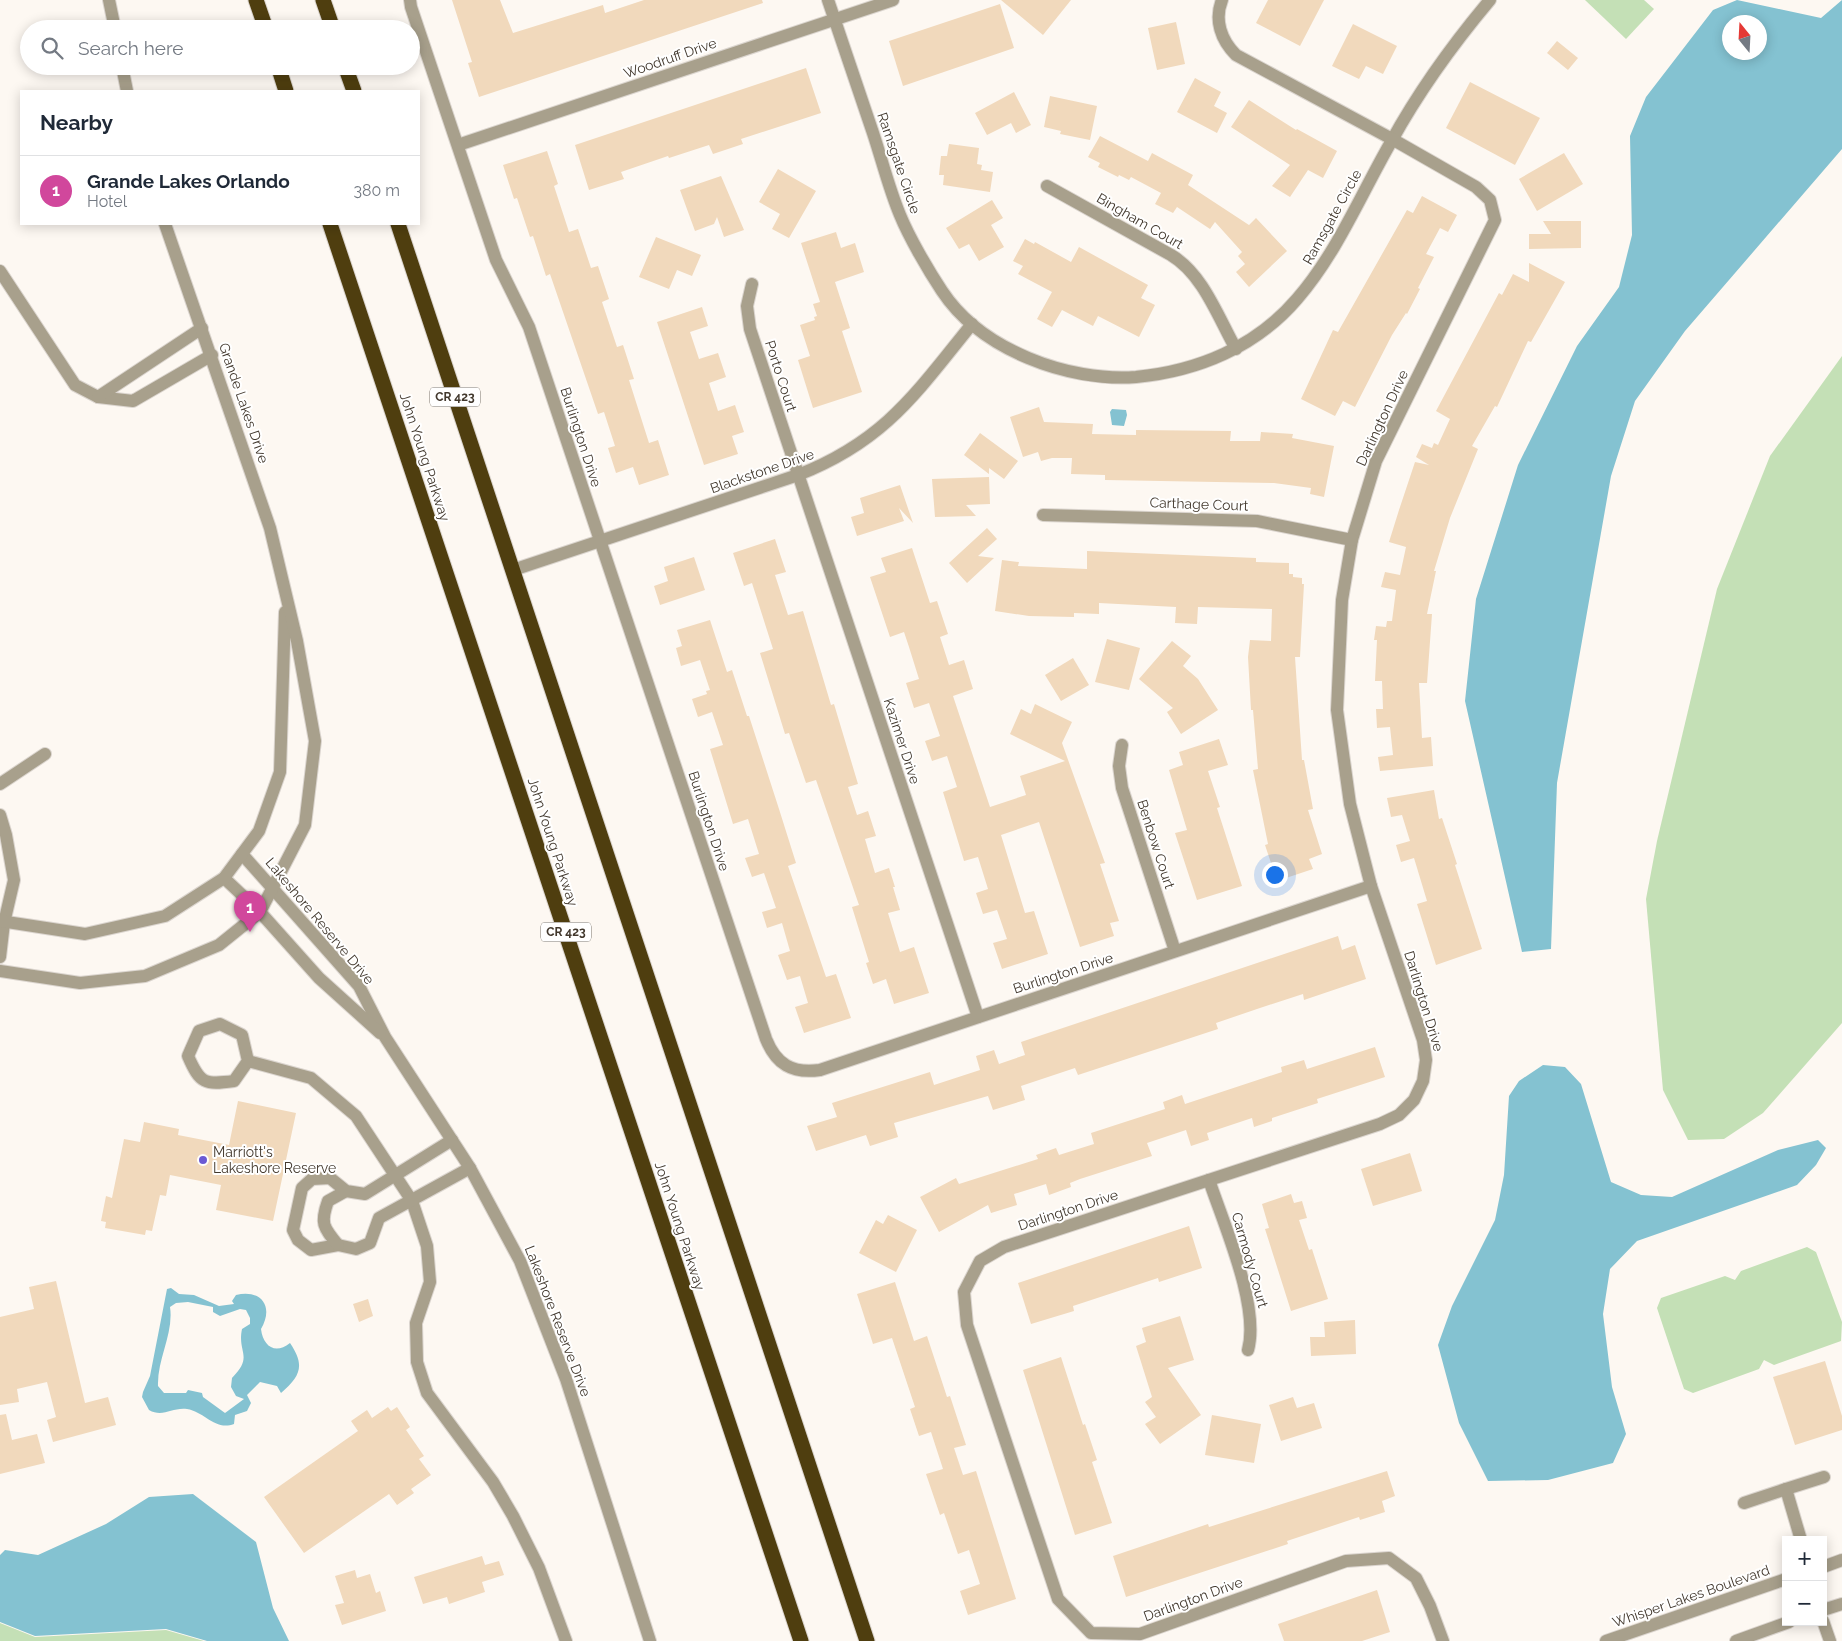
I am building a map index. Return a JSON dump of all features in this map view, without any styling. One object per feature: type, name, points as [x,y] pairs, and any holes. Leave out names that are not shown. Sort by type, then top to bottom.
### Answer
[{"type":"highway","points":[[256,0],[263,20]]},
{"type":"highway","points":[[324,0],[330,20]]},
{"type":"highway","points":[[281,75],[286,90]]},
{"type":"highway","points":[[349,75],[354,90]]},
{"type":"highway","name":"John Young Parkway","points":[[330,225],[801,1641]]},
{"type":"highway","name":"CR 423","points":[[398,225],[867,1641]]},
{"type":"street","points":[[109,0],[113,20]]},
{"type":"street","name":"Burlington Drive","points":[[410,0],[410,7],[414,20]]},
{"type":"street","name":"Ramsgate Circle","points":[[828,0],[901,217],[943,293],[972,324],[987,336],[1017,353],[1050,366],[1086,375],[1127,377],[1166,373],[1202,364],[1236,349],[1276,321],[1317,274],[1392,139],[1440,64],[1490,0]]},
{"type":"street","name":"Woodruff Drive","points":[[458,146],[893,0]]},
{"type":"street","name":"Darlington Drive","points":[[1222,0],[1219,10],[1220,27],[1226,42],[1236,55],[1476,186],[1490,200],[1495,220],[1376,461],[1352,540],[1342,600],[1337,710],[1350,804],[1371,886],[1425,1050],[1426,1070],[1420,1091],[1403,1111],[1380,1124],[1004,1247],[980,1261],[964,1292],[967,1324],[1058,1599],[1091,1633],[1140,1634],[1346,1561],[1389,1558],[1416,1578],[1430,1606],[1442,1641]]},
{"type":"street","name":"Burlington Drive","points":[[420,36],[496,260],[529,327],[766,1039],[774,1056],[780,1062],[794,1070],[820,1070],[1371,886]]},
{"type":"street","points":[[124,75],[127,90]]},
{"type":"street","name":"Bingham Court","points":[[1047,186],[1171,255],[1186,266],[1199,283],[1236,349]]},
{"type":"street","name":"Grande Lakes Drive","points":[[166,225],[270,528],[297,641],[315,741],[305,825],[260,912]]},
{"type":"street","points":[[0,271],[75,385],[98,398],[134,401],[212,355]]},
{"type":"street","name":"Porto Court","points":[[752,284],[748,295],[747,318],[798,475]]},
{"type":"street","name":"Blackstone Drive","points":[[513,570],[798,475],[845,454],[888,422],[915,394],[972,324]]},
{"type":"street","points":[[98,398],[202,328]]},
{"type":"street","name":"Kazimer Drive","points":[[798,475],[978,1016]]},
{"type":"street","name":"Carthage Court","points":[[1043,515],[1257,521],[1352,540]]},
{"type":"street","name":"Grande Lakes Drive","points":[[224,878],[259,831],[280,772],[285,595]]},
{"type":"street","name":"Benbow Court","points":[[1122,745],[1119,766],[1122,788],[1175,951]]},
{"type":"street","points":[[0,784],[45,754]]},
{"type":"street","points":[[0,815],[6,835],[14,880],[2,922],[0,957]]},
{"type":"street","name":"Lakeshore Reserve Drive","points":[[242,854],[273,886],[360,986],[385,1037],[470,1168],[520,1261],[566,1379],[650,1641]]},
{"type":"street","points":[[2,922],[85,934],[165,916],[224,878]]},
{"type":"street","name":"Lakeshore Reserve Drive","points":[[224,878],[260,912],[319,978],[385,1037]]},
{"type":"street","points":[[0,971],[80,983],[146,976],[219,945],[260,912]]},
{"type":"street","points":[[220,1024],[242,1035],[248,1061],[234,1081],[211,1084],[196,1076],[188,1056],[199,1031],[220,1024]]},
{"type":"street","points":[[248,1061],[311,1078],[356,1116],[412,1201],[427,1246],[430,1282],[416,1323],[417,1362],[427,1393],[494,1482],[514,1516],[539,1568],[566,1641]]},
{"type":"street","points":[[452,1140],[365,1194],[346,1191],[330,1178],[312,1179],[302,1188],[293,1230],[298,1240],[311,1250],[338,1245],[356,1250],[370,1243],[379,1218],[470,1168]]},
{"type":"street","name":"Carmody Court","points":[[1209,1180],[1248,1296],[1252,1324],[1248,1350]]},
{"type":"street","points":[[338,1245],[326,1230],[322,1218],[328,1201],[346,1191]]},
{"type":"street","points":[[1744,1503],[1824,1477]]},
{"type":"street","points":[[1786,1490],[1800,1536]]},
{"type":"street","points":[[1827,1565],[1842,1560]]},
{"type":"street","name":"Whisper Lakes Boulevard","points":[[1606,1641],[1782,1580]]},
{"type":"street","points":[[1827,1609],[1842,1604]]},
{"type":"street","points":[[1736,1641],[1782,1625]]},
{"type":"street","points":[[1825,1626],[1830,1641]]},
{"type":"green space","points":[[1585,0],[1644,0],[1654,9],[1626,39]]},
{"type":"green space","points":[[1842,356],[1842,1023],[1763,1113],[1724,1139],[1688,1140],[1663,1090],[1646,899],[1657,841],[1717,589],[1770,456]]},
{"type":"green space","points":[[1807,1247],[1816,1252],[1842,1322],[1841,1341],[1774,1365],[1764,1360],[1759,1369],[1693,1393],[1684,1389],[1657,1308],[1661,1298],[1725,1276],[1735,1280],[1741,1271]]},
{"type":"green space","points":[[0,1623],[35,1637],[166,1630],[204,1641],[0,1641]]},
{"type":"water","points":[[1737,0],[1821,18],[1842,0],[1842,149],[1685,331],[1635,401],[1611,476],[1557,783],[1551,949],[1522,952],[1465,701],[1476,599],[1518,465],[1577,346],[1619,287],[1632,235],[1630,136],[1646,97],[1713,10]]},
{"type":"water","points":[[1112,409],[1126,410],[1127,415],[1124,426],[1112,425],[1110,412]]},
{"type":"water","points":[[1543,1065],[1565,1067],[1581,1084],[1611,1182],[1641,1195],[1672,1197],[1778,1150],[1818,1140],[1826,1148],[1816,1165],[1797,1185],[1637,1241],[1610,1269],[1603,1314],[1612,1387],[1626,1434],[1613,1463],[1548,1480],[1488,1481],[1459,1423],[1438,1345],[1452,1306],[1495,1220],[1504,1175],[1509,1096],[1519,1081]]},
{"type":"water","points":[[171,1288],[179,1294],[194,1295],[219,1306],[234,1304],[232,1301],[236,1295],[245,1294],[259,1297],[266,1307],[265,1321],[261,1329],[264,1340],[271,1347],[275,1348],[285,1347],[290,1343],[298,1358],[299,1370],[297,1376],[281,1393],[277,1386],[260,1382],[247,1395],[251,1403],[247,1411],[235,1415],[234,1424],[221,1425],[187,1409],[177,1409],[163,1413],[149,1410],[142,1397],[150,1376],[167,1289]],"holes":[[[188,1302],[213,1307],[213,1312],[220,1316],[240,1309],[246,1310],[250,1318],[250,1324],[242,1329],[241,1344],[244,1359],[239,1371],[232,1378],[231,1387],[236,1396],[244,1399],[225,1413],[203,1397],[202,1393],[188,1390],[186,1393],[164,1393],[158,1386],[160,1366],[170,1327],[170,1307],[176,1303]]]},
{"type":"water","points":[[193,1494],[256,1542],[273,1608],[289,1641],[207,1641],[166,1629],[35,1636],[0,1622],[0,1555],[5,1550],[38,1555],[106,1524],[149,1497]]},
{"type":"building","points":[[452,0],[500,0],[513,33],[603,5],[605,13],[644,0],[762,0],[763,3],[479,97],[468,63],[472,62]]},
{"type":"building","points":[[1001,0],[1071,0],[1043,35]]},
{"type":"building","points":[[1268,0],[1324,0],[1300,46],[1256,23]]},
{"type":"building","points":[[1000,4],[1014,48],[903,86],[889,41]]},
{"type":"building","points":[[1176,22],[1185,64],[1157,70],[1148,28]]},
{"type":"building","points":[[1353,24],[1397,46],[1383,74],[1366,66],[1359,79],[1332,66]]},
{"type":"building","points":[[1557,41],[1578,58],[1568,70],[1547,53]]},
{"type":"building","points":[[806,68],[821,113],[741,139],[743,144],[713,154],[709,145],[669,158],[668,156],[621,172],[624,179],[589,190],[575,145]]},
{"type":"building","points":[[1195,78],[1221,92],[1214,106],[1227,113],[1217,133],[1177,112]]},
{"type":"building","points":[[1470,82],[1540,118],[1515,165],[1446,128]]},
{"type":"building","points":[[1014,92],[1031,125],[1016,133],[1011,123],[987,135],[975,113]]},
{"type":"building","points":[[1050,96],[1097,106],[1090,140],[1060,134],[1061,131],[1044,127]]},
{"type":"building","points":[[1249,100],[1296,130],[1337,151],[1323,178],[1308,170],[1290,197],[1272,186],[1290,165],[1231,127]]},
{"type":"building","points":[[1100,136],[1148,161],[1152,153],[1193,175],[1188,185],[1249,225],[1256,218],[1287,251],[1249,287],[1236,272],[1245,264],[1238,256],[1242,252],[1215,222],[1210,229],[1177,207],[1173,213],[1155,204],[1161,193],[1131,177],[1129,180],[1119,175],[1118,177],[1098,167],[1100,163],[1088,157]]},
{"type":"building","points":[[949,144],[979,148],[977,164],[982,165],[981,170],[993,172],[990,192],[943,185],[944,175],[939,175],[941,156],[947,156]]},
{"type":"building","points":[[547,151],[558,184],[554,186],[569,232],[578,229],[591,268],[598,266],[609,299],[602,302],[617,347],[623,345],[634,379],[629,380],[649,443],[658,440],[669,475],[639,485],[633,467],[616,473],[608,448],[615,446],[604,412],[598,414],[550,274],[546,276],[533,236],[530,237],[517,198],[514,199],[503,165]]},
{"type":"building","points":[[1564,153],[1583,184],[1537,211],[1519,179]]},
{"type":"building","points":[[778,169],[816,191],[789,238],[772,229],[780,214],[759,202]]},
{"type":"building","points":[[721,176],[744,230],[724,237],[717,217],[714,224],[695,231],[680,190]]},
{"type":"building","points":[[1422,196],[1457,215],[1448,232],[1440,228],[1426,254],[1434,257],[1418,288],[1420,289],[1407,314],[1392,335],[1355,407],[1343,401],[1335,416],[1301,399],[1333,330],[1338,332],[1407,210],[1413,213]]},
{"type":"building","points":[[992,200],[1003,218],[991,225],[1004,247],[979,261],[969,244],[959,249],[946,228]]},
{"type":"building","points":[[1543,221],[1581,221],[1581,248],[1529,249],[1529,234],[1551,234]]},
{"type":"building","points":[[836,232],[841,248],[855,243],[864,272],[835,282],[850,328],[842,331],[862,392],[813,408],[798,360],[810,356],[800,325],[815,320],[814,317],[817,316],[813,304],[820,302],[801,243]]},
{"type":"building","points":[[656,237],[701,255],[692,276],[677,270],[669,289],[639,277]]},
{"type":"building","points":[[1025,239],[1034,244],[1035,242],[1071,262],[1079,247],[1148,285],[1141,298],[1155,305],[1139,337],[1098,316],[1093,326],[1062,310],[1052,327],[1037,319],[1052,292],[1018,274],[1023,266],[1013,261]]},
{"type":"building","points":[[1529,263],[1565,282],[1531,342],[1528,341],[1497,407],[1495,406],[1472,446],[1478,449],[1450,518],[1434,571],[1436,571],[1427,614],[1432,614],[1427,683],[1419,683],[1422,738],[1431,737],[1433,766],[1380,771],[1378,757],[1393,755],[1390,727],[1377,728],[1376,709],[1383,709],[1382,681],[1375,681],[1377,640],[1374,640],[1376,626],[1386,627],[1387,621],[1392,621],[1396,590],[1381,587],[1385,572],[1400,575],[1406,547],[1389,542],[1415,462],[1429,465],[1416,457],[1422,444],[1432,448],[1434,443],[1438,445],[1450,419],[1436,411],[1499,293],[1502,295],[1513,274],[1529,282]]},
{"type":"building","points":[[702,307],[708,326],[690,332],[699,359],[718,353],[726,377],[709,383],[718,411],[735,405],[744,432],[732,436],[738,454],[704,465],[657,322]]},
{"type":"building","points":[[1039,407],[1044,422],[1093,424],[1092,434],[1136,435],[1136,430],[1231,431],[1230,441],[1260,441],[1261,432],[1293,434],[1292,438],[1334,446],[1324,497],[1310,494],[1311,488],[1274,483],[1105,480],[1105,475],[1071,474],[1072,458],[1052,458],[1041,461],[1038,452],[1023,457],[1010,417]]},
{"type":"building","points":[[980,433],[1018,461],[1004,479],[989,468],[989,474],[964,455]]},
{"type":"building","points":[[989,477],[990,504],[966,505],[976,516],[935,517],[932,479]]},
{"type":"building","points":[[900,485],[913,523],[899,508],[904,521],[857,536],[851,517],[864,513],[860,498]]},
{"type":"building","points":[[987,528],[997,539],[978,556],[994,558],[967,583],[949,563]]},
{"type":"building","points":[[775,539],[786,572],[775,575],[788,615],[803,611],[831,705],[834,704],[858,784],[848,787],[857,815],[868,811],[876,836],[865,839],[875,873],[889,868],[895,887],[893,887],[900,910],[888,913],[900,952],[914,947],[929,993],[894,1004],[886,979],[873,984],[866,963],[869,962],[852,907],[859,905],[816,780],[806,783],[789,733],[785,734],[760,653],[773,649],[752,583],[744,586],[733,553]]},
{"type":"building","points":[[912,548],[930,603],[937,601],[948,634],[940,637],[949,665],[964,660],[973,689],[953,696],[990,807],[1026,795],[1020,776],[1065,761],[1010,734],[1021,709],[1031,714],[1035,704],[1072,722],[1062,743],[1105,863],[1100,864],[1119,921],[1110,923],[1114,936],[1080,947],[1039,822],[1001,835],[1025,913],[1034,911],[1048,954],[1002,969],[993,943],[1007,939],[997,910],[983,914],[976,893],[988,889],[978,857],[964,861],[943,792],[957,787],[947,756],[932,761],[925,741],[940,736],[929,703],[914,708],[906,683],[919,679],[904,632],[890,637],[870,577],[886,572],[881,558]]},
{"type":"building","points":[[1087,551],[1256,558],[1256,562],[1289,563],[1289,574],[1293,574],[1293,577],[1302,578],[1302,584],[1304,584],[1300,657],[1295,657],[1302,760],[1304,760],[1313,809],[1308,810],[1322,854],[1309,859],[1313,869],[1277,881],[1265,845],[1268,844],[1253,770],[1258,769],[1253,710],[1251,710],[1248,657],[1250,640],[1271,641],[1272,609],[1198,607],[1197,624],[1175,623],[1176,607],[1099,603],[1099,614],[1074,613],[1074,617],[1029,616],[995,611],[1002,560],[1019,562],[1018,566],[1087,569]]},
{"type":"building","points":[[694,557],[705,590],[660,605],[654,586],[668,581],[664,567]]},
{"type":"building","points":[[710,620],[727,672],[732,670],[747,716],[749,716],[796,863],[788,866],[826,977],[836,974],[851,1018],[804,1033],[795,1007],[808,1003],[800,976],[787,980],[778,955],[790,951],[782,923],[767,928],[762,912],[776,908],[764,873],[752,877],[745,858],[759,854],[748,819],[733,824],[710,749],[723,745],[712,712],[698,717],[692,699],[707,694],[706,691],[710,690],[700,660],[681,666],[676,648],[682,646],[677,630]]},
{"type":"building","points":[[1107,639],[1140,648],[1129,690],[1095,682]]},
{"type":"building","points":[[1172,641],[1191,656],[1183,666],[1198,679],[1218,710],[1181,734],[1167,712],[1173,708],[1139,679]]},
{"type":"building","points":[[1073,658],[1089,685],[1061,701],[1045,675]]},
{"type":"building","points":[[1219,739],[1228,765],[1208,771],[1220,807],[1217,808],[1242,886],[1197,900],[1175,833],[1187,830],[1169,770],[1183,765],[1179,752]]},
{"type":"building","points":[[1434,790],[1439,819],[1442,818],[1482,949],[1436,965],[1417,904],[1427,901],[1414,858],[1401,862],[1396,845],[1410,841],[1402,815],[1391,817],[1387,798]]},
{"type":"building","points":[[1338,936],[1342,950],[1355,945],[1366,979],[1304,1000],[1303,994],[1257,1009],[1216,1023],[1218,1029],[1078,1075],[1075,1068],[1021,1086],[1025,1100],[993,1110],[988,1096],[894,1123],[898,1137],[870,1146],[866,1135],[816,1151],[807,1126],[837,1117],[832,1103],[930,1072],[934,1085],[980,1070],[976,1056],[994,1050],[999,1064],[1025,1055],[1021,1042]]},
{"type":"building","points":[[1375,1047],[1385,1077],[1317,1099],[1318,1103],[1272,1118],[1272,1121],[1254,1127],[1252,1118],[1207,1133],[1209,1140],[1191,1146],[1186,1130],[1147,1143],[1152,1156],[1080,1179],[1070,1183],[1071,1187],[1049,1195],[1046,1184],[1014,1194],[1017,1205],[991,1213],[988,1205],[939,1232],[920,1197],[956,1178],[959,1184],[1038,1159],[1036,1155],[1056,1148],[1059,1155],[1094,1144],[1091,1133],[1165,1109],[1163,1102],[1182,1095],[1185,1104],[1282,1072],[1281,1067],[1304,1060],[1307,1069]]},
{"type":"building","name":"Marriott's Lakeshore Reserve","points":[[238,1101],[296,1113],[273,1221],[216,1210],[221,1185],[170,1175],[166,1196],[160,1195],[152,1231],[146,1230],[145,1235],[105,1228],[106,1222],[101,1221],[106,1196],[112,1198],[124,1139],[140,1142],[144,1122],[179,1129],[178,1135],[229,1145]]},
{"type":"building","points":[[1410,1153],[1422,1191],[1373,1206],[1361,1169]]},
{"type":"building","points":[[1291,1194],[1294,1203],[1302,1201],[1307,1218],[1299,1220],[1309,1250],[1312,1249],[1328,1299],[1291,1311],[1265,1229],[1269,1228],[1262,1204]]},
{"type":"building","points":[[888,1215],[917,1230],[896,1272],[859,1253],[876,1220],[883,1224]]},
{"type":"building","points":[[1189,1226],[1202,1268],[1159,1282],[1158,1278],[1073,1306],[1074,1311],[1031,1324],[1018,1283]]},
{"type":"building","points":[[56,1281],[85,1403],[108,1397],[116,1425],[53,1442],[47,1420],[56,1417],[47,1382],[17,1389],[19,1402],[0,1405],[0,1317],[34,1309],[29,1287]]},
{"type":"building","points":[[895,1282],[914,1341],[927,1336],[947,1397],[950,1396],[966,1445],[954,1448],[963,1475],[976,1471],[1016,1599],[968,1615],[960,1591],[980,1584],[969,1550],[958,1554],[944,1513],[940,1515],[926,1474],[943,1469],[931,1432],[919,1436],[910,1409],[915,1407],[892,1338],[873,1344],[857,1294]]},
{"type":"building","points":[[368,1299],[373,1316],[359,1322],[353,1304]]},
{"type":"building","points":[[1180,1316],[1194,1360],[1168,1368],[1201,1415],[1160,1444],[1145,1424],[1156,1417],[1145,1402],[1152,1397],[1136,1346],[1146,1342],[1142,1328]]},
{"type":"building","points":[[1355,1320],[1356,1354],[1311,1356],[1310,1337],[1325,1337],[1324,1322]]},
{"type":"building","points":[[1061,1357],[1083,1425],[1085,1424],[1097,1460],[1092,1462],[1112,1523],[1075,1535],[1023,1370]]},
{"type":"building","points":[[1825,1361],[1842,1416],[1842,1430],[1795,1445],[1773,1377]]},
{"type":"building","points":[[1293,1397],[1297,1408],[1314,1403],[1322,1428],[1281,1441],[1269,1405]]},
{"type":"building","points":[[388,1407],[391,1411],[397,1407],[410,1427],[406,1430],[424,1456],[419,1459],[431,1475],[411,1489],[414,1493],[397,1505],[389,1494],[304,1553],[264,1497],[358,1431],[351,1421],[367,1410],[372,1418]]},
{"type":"building","points":[[6,1414],[12,1440],[37,1434],[45,1463],[0,1474],[0,1415]]},
{"type":"building","points":[[1212,1415],[1261,1424],[1254,1463],[1205,1455]]},
{"type":"building","points":[[1387,1471],[1395,1496],[1382,1501],[1385,1512],[1360,1520],[1359,1517],[1287,1541],[1288,1544],[1126,1597],[1113,1556],[1208,1524],[1209,1527]]},
{"type":"building","points":[[482,1556],[485,1565],[499,1561],[504,1575],[482,1582],[485,1592],[449,1604],[447,1597],[423,1604],[414,1577]]},
{"type":"building","points":[[355,1570],[357,1578],[370,1574],[376,1593],[380,1591],[386,1611],[342,1625],[335,1605],[344,1603],[335,1576]]},
{"type":"building","points":[[1377,1590],[1390,1632],[1362,1641],[1284,1641],[1278,1624]]},
{"type":"place","name":"Grande Lakes Orlando","points":[[250,932]]},
{"type":"place","name":"Marriott's Lakeshore Reserve","points":[[203,1160]]}]
